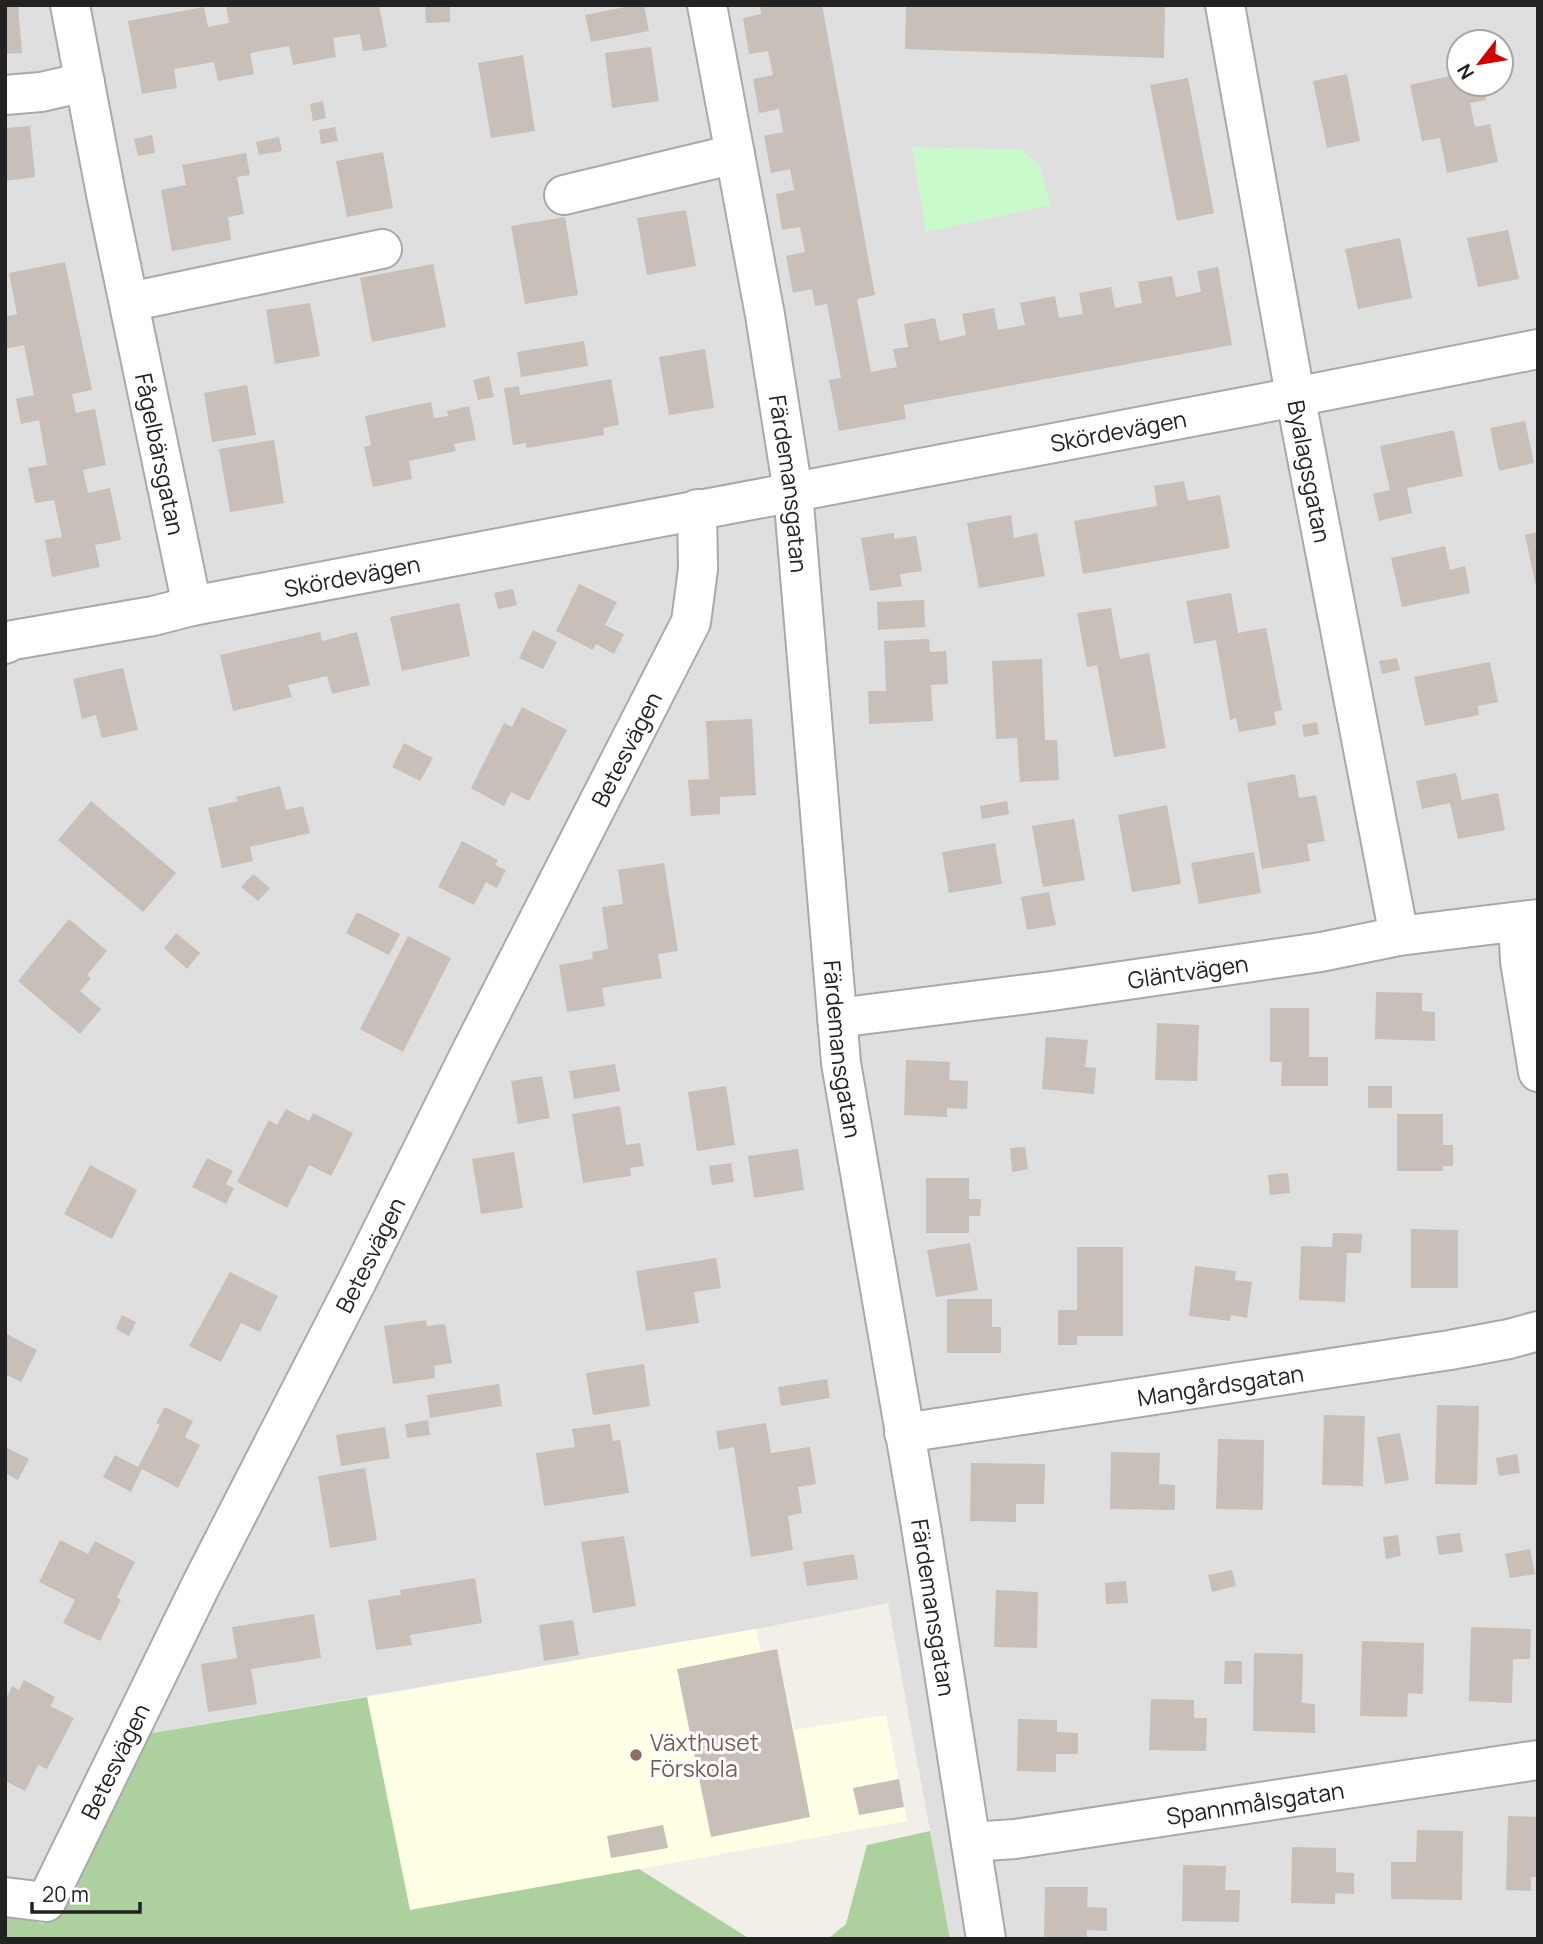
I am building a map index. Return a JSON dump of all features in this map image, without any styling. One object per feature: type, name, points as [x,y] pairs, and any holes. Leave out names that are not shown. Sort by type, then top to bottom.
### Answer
[{"type":"street","name":"Fågelbärsgatan","points":[[70,5],[192,606]]},
{"type":"street","name":"Färdemansgatan","points":[[707,5],[765,315],[793,492],[841,1063],[919,1514],[986,1939]]},
{"type":"street","name":"Byalagsgatan","points":[[1225,5],[1295,395],[1399,936]]},
{"type":"street","points":[[5,95],[41,92],[85,82]]},
{"type":"street","points":[[564,195],[736,154]]},
{"type":"street","points":[[129,302],[382,249]]},
{"type":"street","name":"Skördevägen","points":[[5,644],[13,640],[153,616],[192,606],[1538,349]]},
{"type":"street","name":"Betesvägen","points":[[5,1898],[46,1902],[201,1585],[691,622],[698,569],[697,509]]},
{"type":"street","points":[[1528,920],[1520,961],[1538,1072]]},
{"type":"street","name":"Gläntvägen","points":[[837,1018],[1052,991],[1308,954],[1399,936],[1528,920]]},
{"type":"street","name":"Mangårdsgatan","points":[[904,1433],[1450,1350],[1538,1331]]},
{"type":"street","name":"Spannmålsgatan","points":[[971,1842],[1083,1830],[1538,1760]]},
{"type":"shaded area","points":[[5,5],[1538,5],[1538,1939],[950,1939],[888,1603],[756,1629],[147,1734],[42,1924],[5,1912]]},
{"type":"shaded area","name":"Växthuset Förskola","points":[[756,1629],[761,1652],[777,1649],[794,1730],[886,1715],[907,1821],[409,1910],[367,1697]]},
{"type":"green space","points":[[912,147],[1022,150],[1039,165],[1051,205],[926,232]]},
{"type":"green space","points":[[367,1697],[410,1910],[639,1869],[750,1939],[5,1939],[5,1912],[43,1924],[147,1734]]},
{"type":"green space","points":[[930,1831],[950,1939],[828,1939],[846,1924],[867,1845]]},
{"type":"building","points":[[5,5],[18,5],[22,53],[5,54]]},
{"type":"building","points":[[226,5],[379,5],[387,47],[363,51],[360,34],[333,38],[336,57],[293,65],[289,46],[250,53],[254,74],[218,81],[214,62],[174,69],[177,88],[142,94],[128,21],[204,7],[208,27],[229,23]]},
{"type":"building","points":[[425,5],[450,5],[450,22],[426,23]]},
{"type":"building","points":[[644,5],[649,31],[591,42],[585,15]]},
{"type":"building","points":[[760,5],[822,5],[875,295],[857,299],[871,372],[897,367],[893,349],[908,347],[904,324],[935,318],[940,341],[966,335],[962,314],[994,308],[998,330],[1025,325],[1020,303],[1055,296],[1059,318],[1083,314],[1079,293],[1111,287],[1115,308],[1142,303],[1138,282],[1172,276],[1176,297],[1201,292],[1197,271],[1218,267],[1232,345],[904,405],[906,419],[839,431],[829,380],[841,378],[827,304],[815,306],[812,289],[793,293],[786,256],[805,252],[800,227],[782,230],[776,194],[794,190],[790,169],[771,173],[764,136],[783,132],[779,109],[759,113],[753,79],[773,75],[768,51],[749,54],[743,18],[761,14]]},
{"type":"building","points":[[906,5],[1165,5],[1164,58],[905,49]]},
{"type":"building","points":[[651,47],[659,101],[612,108],[605,53]]},
{"type":"building","points":[[523,55],[535,131],[491,138],[478,63]]},
{"type":"building","points":[[1347,74],[1360,141],[1327,148],[1313,81]]},
{"type":"building","points":[[1445,77],[1445,98],[1486,98],[1470,103],[1475,127],[1490,124],[1498,162],[1447,173],[1440,138],[1422,141],[1410,85]]},
{"type":"building","points":[[1188,78],[1214,213],[1177,221],[1150,85]]},
{"type":"building","points":[[323,101],[326,118],[313,121],[310,104]]},
{"type":"building","points":[[30,126],[35,177],[5,181],[5,128]]},
{"type":"building","points":[[335,127],[338,141],[321,144],[319,130]]},
{"type":"building","points":[[152,135],[155,153],[138,156],[134,139]]},
{"type":"building","points":[[279,137],[282,151],[259,155],[256,142]]},
{"type":"building","points":[[383,152],[393,208],[347,217],[336,161]]},
{"type":"building","points":[[246,153],[250,175],[237,177],[244,214],[228,217],[231,240],[172,251],[161,190],[186,185],[182,165]]},
{"type":"building","points":[[686,210],[696,266],[647,275],[637,218]]},
{"type":"building","points":[[565,217],[578,295],[525,304],[511,226]]},
{"type":"building","points":[[1508,230],[1519,279],[1478,287],[1467,238]]},
{"type":"building","points":[[1400,238],[1412,298],[1358,309],[1345,249]]},
{"type":"building","points":[[65,262],[92,390],[72,394],[76,413],[95,409],[106,465],[83,470],[88,493],[110,488],[121,540],[95,545],[100,567],[52,577],[45,540],[62,537],[54,500],[35,503],[28,468],[47,465],[39,420],[21,424],[16,399],[34,395],[24,345],[5,349],[5,317],[17,314],[9,273]]},
{"type":"building","points":[[433,264],[446,327],[372,342],[360,278]]},
{"type":"building","points":[[310,303],[320,356],[275,364],[266,310]]},
{"type":"building","points":[[584,341],[588,366],[521,377],[517,352]]},
{"type":"building","points":[[705,349],[714,408],[669,415],[659,357]]},
{"type":"building","points":[[489,376],[494,397],[478,400],[473,380]]},
{"type":"building","points":[[611,379],[619,425],[603,428],[604,435],[526,448],[526,443],[513,445],[504,388],[519,386],[520,395]]},
{"type":"building","points":[[247,385],[256,435],[212,442],[204,393]]},
{"type":"building","points":[[431,402],[434,418],[448,416],[447,411],[469,406],[476,440],[454,444],[456,451],[409,461],[412,479],[373,487],[364,447],[371,445],[365,416]]},
{"type":"building","points":[[1525,421],[1534,463],[1499,471],[1490,428]]},
{"type":"building","points":[[1454,430],[1463,476],[1407,488],[1412,513],[1379,521],[1373,494],[1390,490],[1380,446]]},
{"type":"building","points":[[274,440],[284,503],[230,512],[219,449]]},
{"type":"building","points":[[1184,481],[1188,501],[1220,495],[1230,548],[1083,574],[1074,521],[1157,506],[1154,486]]},
{"type":"building","points":[[1011,515],[1014,538],[1037,533],[1045,576],[979,588],[967,523]]},
{"type":"building","points":[[1538,532],[1538,591],[1537,591],[1525,535]]},
{"type":"building","points":[[894,533],[894,539],[916,536],[922,571],[900,574],[902,586],[870,591],[861,538]]},
{"type":"building","points":[[1445,546],[1450,570],[1465,566],[1470,593],[1402,607],[1391,558]]},
{"type":"building","points":[[579,584],[617,602],[605,625],[624,634],[614,654],[596,644],[593,650],[556,631]]},
{"type":"building","points":[[513,589],[517,605],[498,609],[494,593]]},
{"type":"building","points":[[1231,593],[1238,633],[1266,628],[1282,710],[1274,712],[1276,725],[1239,732],[1236,718],[1230,720],[1216,640],[1194,644],[1186,601]]},
{"type":"building","points":[[924,600],[925,627],[878,630],[877,602]]},
{"type":"building","points":[[459,603],[470,656],[402,671],[390,617]]},
{"type":"building","points":[[1111,608],[1120,659],[1149,653],[1166,748],[1114,757],[1097,665],[1087,667],[1077,613]]},
{"type":"building","points":[[533,630],[557,642],[543,669],[519,658]]},
{"type":"building","points":[[320,632],[322,641],[357,632],[370,685],[332,694],[327,676],[288,685],[292,697],[233,711],[220,655]]},
{"type":"building","points":[[929,639],[930,652],[946,651],[948,684],[931,685],[933,721],[869,724],[868,691],[886,691],[884,641]]},
{"type":"building","points":[[1397,658],[1400,670],[1382,674],[1379,661]]},
{"type":"building","points":[[1042,659],[1045,740],[1057,740],[1059,780],[1020,782],[1017,738],[996,739],[992,661]]},
{"type":"building","points":[[1490,662],[1498,702],[1478,706],[1479,715],[1425,726],[1414,677]]},
{"type":"building","points":[[123,668],[138,730],[102,738],[96,715],[82,719],[73,679]]},
{"type":"building","points":[[522,707],[567,730],[529,801],[511,792],[504,806],[471,788],[504,723],[512,727]]},
{"type":"building","points":[[752,719],[756,795],[720,797],[720,814],[691,816],[688,780],[709,779],[706,721]]},
{"type":"building","points":[[1317,722],[1319,734],[1304,737],[1302,725]]},
{"type":"building","points":[[404,743],[433,758],[420,781],[392,767]]},
{"type":"building","points":[[1456,773],[1462,800],[1498,793],[1505,830],[1458,839],[1450,803],[1422,809],[1416,781]]},
{"type":"building","points":[[1295,774],[1299,798],[1316,795],[1325,841],[1307,844],[1310,861],[1262,869],[1247,783]]},
{"type":"building","points":[[280,786],[286,810],[303,806],[310,833],[250,847],[253,861],[222,868],[208,808],[238,801],[236,797]]},
{"type":"building","points":[[91,801],[176,873],[143,912],[58,840]]},
{"type":"building","points":[[1007,801],[1009,814],[982,819],[980,806]]},
{"type":"building","points":[[1167,805],[1181,884],[1132,892],[1118,815]]},
{"type":"building","points":[[1074,819],[1085,880],[1043,887],[1032,826]]},
{"type":"building","points":[[462,841],[498,860],[495,865],[506,870],[497,888],[486,882],[474,905],[438,887]]},
{"type":"building","points":[[995,843],[1002,884],[949,893],[942,852]]},
{"type":"building","points":[[1254,852],[1261,893],[1199,904],[1191,863]]},
{"type":"building","points":[[664,863],[678,951],[658,954],[662,978],[602,988],[605,1006],[567,1012],[559,965],[593,959],[592,952],[608,949],[602,907],[623,904],[618,870]]},
{"type":"building","points":[[253,874],[270,888],[258,901],[241,887]]},
{"type":"building","points":[[1049,892],[1056,925],[1027,930],[1021,897]]},
{"type":"building","points":[[357,912],[400,934],[389,955],[346,933]]},
{"type":"building","points":[[69,919],[107,951],[87,975],[91,978],[80,991],[101,1009],[80,1034],[18,981]]},
{"type":"building","points":[[176,933],[200,953],[187,969],[164,948]]},
{"type":"building","points":[[408,936],[451,958],[403,1052],[360,1029]]},
{"type":"building","points":[[1376,992],[1422,993],[1422,1011],[1435,1012],[1435,1041],[1375,1039]]},
{"type":"building","points":[[1270,1008],[1309,1008],[1309,1057],[1328,1057],[1328,1086],[1281,1086],[1282,1062],[1270,1062]]},
{"type":"building","points":[[1157,1023],[1199,1025],[1197,1081],[1155,1080]]},
{"type":"building","points":[[1046,1037],[1088,1040],[1085,1067],[1096,1068],[1094,1094],[1042,1089]]},
{"type":"building","points":[[906,1060],[950,1062],[949,1080],[968,1081],[967,1109],[947,1108],[947,1117],[904,1115]]},
{"type":"building","points":[[615,1064],[620,1091],[574,1099],[569,1071]]},
{"type":"building","points":[[542,1076],[550,1118],[518,1124],[511,1081]]},
{"type":"building","points":[[726,1086],[735,1145],[697,1151],[688,1092]]},
{"type":"building","points":[[1368,1086],[1392,1086],[1392,1108],[1368,1108]]},
{"type":"building","points":[[620,1106],[626,1145],[640,1143],[644,1166],[630,1168],[631,1176],[583,1183],[572,1114]]},
{"type":"building","points":[[286,1109],[309,1121],[313,1113],[353,1133],[331,1176],[309,1165],[287,1208],[237,1182],[269,1120],[277,1125]]},
{"type":"building","points":[[1397,1114],[1443,1114],[1443,1145],[1453,1145],[1453,1166],[1443,1166],[1443,1171],[1397,1171]]},
{"type":"building","points":[[1025,1147],[1028,1169],[1012,1172],[1010,1148]]},
{"type":"building","points":[[798,1149],[804,1190],[754,1198],[748,1156]]},
{"type":"building","points":[[514,1152],[523,1208],[481,1214],[472,1159]]},
{"type":"building","points":[[207,1158],[233,1171],[226,1184],[234,1188],[226,1204],[192,1187]]},
{"type":"building","points":[[731,1163],[734,1182],[712,1185],[709,1166]]},
{"type":"building","points":[[90,1165],[137,1190],[112,1239],[64,1214]]},
{"type":"building","points":[[1288,1173],[1290,1193],[1270,1195],[1268,1175]]},
{"type":"building","points":[[926,1178],[969,1178],[969,1199],[981,1199],[980,1216],[969,1216],[969,1233],[926,1233]]},
{"type":"building","points":[[1411,1229],[1458,1230],[1458,1288],[1411,1288]]},
{"type":"building","points":[[1333,1233],[1362,1234],[1361,1253],[1347,1253],[1345,1302],[1299,1300],[1301,1246],[1332,1247]]},
{"type":"building","points":[[970,1243],[978,1290],[936,1297],[927,1250]]},
{"type":"building","points":[[1077,1247],[1123,1247],[1123,1336],[1077,1336],[1077,1345],[1058,1345],[1058,1310],[1077,1310]]},
{"type":"building","points":[[716,1258],[721,1288],[694,1292],[699,1323],[646,1331],[636,1271]]},
{"type":"building","points":[[1195,1266],[1236,1271],[1235,1280],[1252,1282],[1247,1318],[1231,1315],[1230,1321],[1189,1316]]},
{"type":"building","points":[[230,1272],[278,1296],[260,1332],[241,1323],[221,1362],[189,1346]]},
{"type":"building","points":[[947,1299],[992,1299],[992,1327],[1001,1327],[1001,1353],[947,1353]]},
{"type":"building","points":[[122,1315],[136,1322],[129,1336],[116,1329]]},
{"type":"building","points":[[426,1320],[427,1326],[445,1324],[452,1363],[434,1366],[435,1378],[393,1384],[384,1326]]},
{"type":"building","points":[[5,1333],[37,1350],[21,1382],[5,1374]]},
{"type":"building","points":[[644,1364],[650,1406],[593,1415],[586,1373]]},
{"type":"building","points":[[827,1379],[830,1398],[781,1406],[778,1387]]},
{"type":"building","points":[[499,1384],[502,1406],[430,1418],[427,1395]]},
{"type":"building","points":[[1437,1405],[1479,1406],[1477,1485],[1435,1484]]},
{"type":"building","points":[[165,1407],[193,1421],[185,1437],[200,1445],[178,1488],[142,1469],[131,1492],[103,1477],[115,1455],[138,1467],[160,1425],[156,1423]]},
{"type":"building","points":[[1324,1415],[1365,1416],[1363,1486],[1322,1485]]},
{"type":"building","points":[[428,1420],[430,1435],[407,1438],[405,1424]]},
{"type":"building","points":[[766,1423],[771,1453],[810,1447],[816,1484],[798,1487],[802,1513],[788,1516],[793,1550],[751,1557],[734,1447],[719,1450],[716,1431]]},
{"type":"building","points":[[610,1424],[613,1441],[620,1440],[629,1493],[544,1506],[536,1453],[575,1447],[572,1429]]},
{"type":"building","points":[[385,1427],[390,1458],[341,1466],[336,1435]]},
{"type":"building","points":[[1400,1433],[1409,1480],[1385,1484],[1377,1437]]},
{"type":"building","points":[[1218,1439],[1264,1440],[1263,1510],[1216,1509]]},
{"type":"building","points":[[5,1447],[29,1459],[18,1480],[5,1473]]},
{"type":"building","points":[[1111,1452],[1160,1453],[1159,1484],[1175,1485],[1175,1510],[1110,1509]]},
{"type":"building","points":[[1517,1454],[1520,1473],[1499,1476],[1496,1458]]},
{"type":"building","points":[[971,1463],[1045,1464],[1044,1504],[1016,1504],[1016,1522],[970,1521]]},
{"type":"building","points":[[365,1468],[377,1540],[330,1548],[318,1476]]},
{"type":"building","points":[[1460,1533],[1463,1552],[1439,1555],[1436,1536]]},
{"type":"building","points":[[1398,1535],[1401,1556],[1386,1559],[1383,1537]]},
{"type":"building","points":[[624,1536],[636,1606],[593,1613],[581,1542]]},
{"type":"building","points":[[60,1540],[88,1554],[95,1541],[135,1562],[117,1597],[121,1600],[100,1641],[63,1623],[75,1600],[39,1582]]},
{"type":"building","points":[[1530,1549],[1535,1574],[1510,1578],[1505,1554]]},
{"type":"building","points":[[854,1554],[858,1579],[807,1586],[803,1562]]},
{"type":"building","points":[[1232,1570],[1236,1586],[1212,1592],[1208,1575]]},
{"type":"building","points":[[475,1578],[482,1623],[410,1635],[412,1645],[376,1650],[368,1600],[401,1595],[400,1590]]},
{"type":"building","points":[[1126,1581],[1128,1603],[1106,1604],[1105,1583]]},
{"type":"building","points":[[996,1590],[1038,1592],[1037,1648],[994,1647]]},
{"type":"building","points":[[314,1614],[321,1658],[251,1669],[257,1704],[208,1712],[201,1664],[237,1658],[232,1627]]},
{"type":"building","points":[[573,1620],[579,1655],[544,1661],[539,1625]]},
{"type":"building","points":[[1471,1627],[1531,1629],[1530,1659],[1513,1659],[1512,1703],[1469,1701]]},
{"type":"building","points":[[1362,1641],[1424,1643],[1423,1694],[1408,1693],[1407,1717],[1360,1716]]},
{"type":"building","points":[[777,1649],[810,1817],[711,1837],[677,1669]]},
{"type":"building","points":[[1254,1653],[1303,1654],[1302,1703],[1315,1704],[1315,1733],[1253,1731]]},
{"type":"building","points":[[1225,1661],[1242,1661],[1242,1684],[1224,1684]]},
{"type":"building","points":[[24,1680],[55,1697],[50,1706],[74,1718],[47,1769],[38,1765],[25,1791],[5,1781],[5,1700],[12,1686],[19,1690]]},
{"type":"building","points":[[1151,1699],[1194,1700],[1194,1718],[1207,1718],[1206,1751],[1149,1750]]},
{"type":"building","points":[[1018,1719],[1057,1720],[1057,1732],[1078,1733],[1078,1754],[1056,1754],[1056,1772],[1017,1771]]},
{"type":"building","points":[[899,1779],[904,1807],[859,1815],[853,1788]]},
{"type":"building","points":[[1508,1816],[1538,1817],[1538,1877],[1531,1877],[1531,1891],[1506,1890]]},
{"type":"building","points":[[663,1825],[668,1848],[611,1858],[607,1836]]},
{"type":"building","points":[[1417,1830],[1463,1831],[1462,1900],[1391,1899],[1391,1862],[1416,1862]]},
{"type":"building","points":[[1292,1847],[1336,1848],[1336,1872],[1354,1873],[1354,1894],[1335,1893],[1335,1904],[1291,1903]]},
{"type":"building","points":[[1183,1865],[1226,1866],[1225,1890],[1240,1890],[1239,1922],[1182,1921]]},
{"type":"building","points":[[1045,1887],[1088,1887],[1087,1907],[1107,1908],[1107,1931],[1087,1930],[1087,1939],[1044,1939]]},
{"type":"place","name":"Växthuset Förskola","points":[[636,1755]]}]
